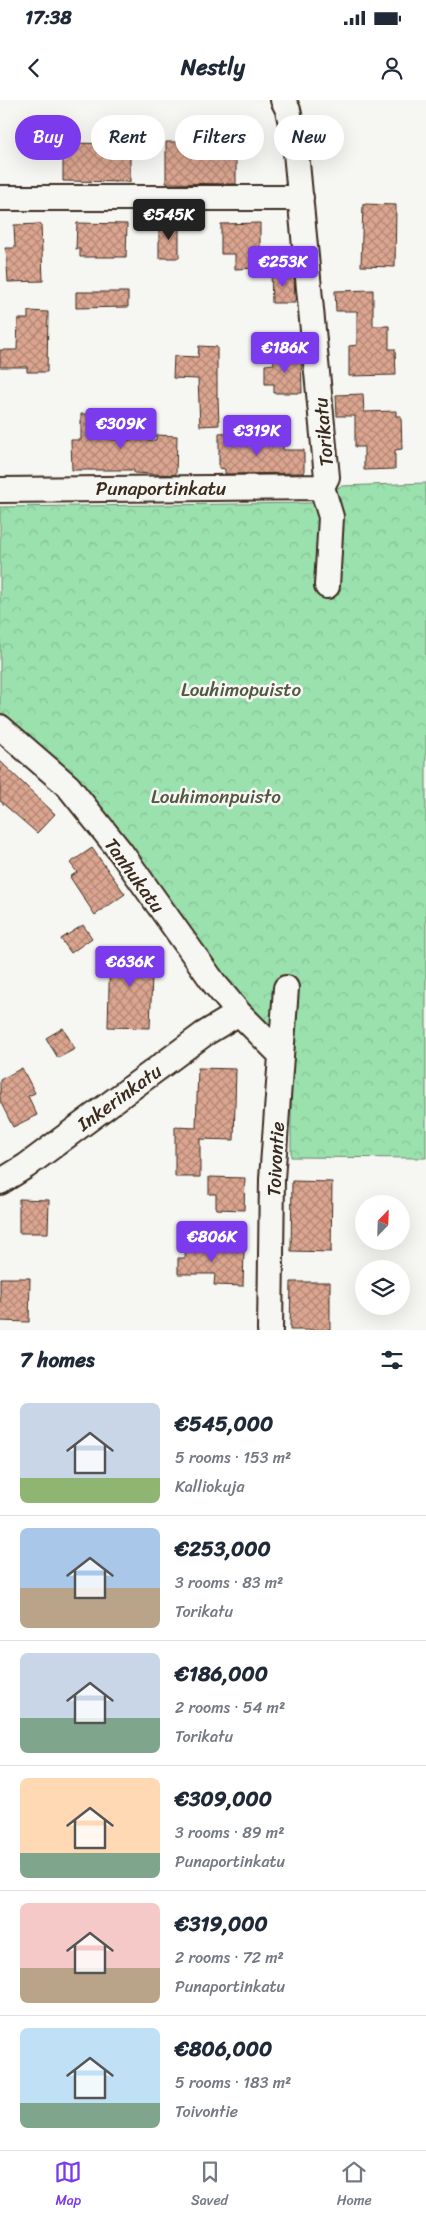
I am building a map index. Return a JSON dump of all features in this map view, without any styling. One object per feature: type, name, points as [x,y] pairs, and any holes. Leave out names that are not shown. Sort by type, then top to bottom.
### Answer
[{"type":"street","name":"Torikatu","points":[[283,100],[288,110],[295,142],[327,478],[322,487],[331,517],[327,586]]},
{"type":"street","points":[[0,198],[301,198]]},
{"type":"street","name":"Punaportinkatu","points":[[0,490],[322,487]]},
{"type":"street","name":"Tanhukatu","points":[[0,728],[68,786],[120,851],[172,925],[239,1014],[280,1054]]},
{"type":"street","name":"Toivontie","points":[[270,1330],[272,1179],[286,988]]},
{"type":"street","name":"Inkerinkatu","points":[[0,1182],[26,1166],[204,1034],[239,1014]]},
{"type":"green space","name":"Louhimopuisto","points":[[426,483],[426,1158],[291,1157],[291,1054],[222,977],[131,844],[70,772],[0,718],[0,507],[313,503],[341,486]]},
{"type":"building","points":[[166,142],[175,142],[175,160],[236,160],[236,184],[166,183]]},
{"type":"building","points":[[81,143],[91,143],[91,160],[130,160],[130,182],[63,181],[63,160],[81,160]]},
{"type":"building","points":[[363,204],[396,205],[395,267],[361,266]]},
{"type":"building","points":[[77,223],[127,224],[126,257],[80,257],[80,249],[76,249]]},
{"type":"building","points":[[260,223],[260,268],[235,269],[235,254],[221,254],[221,224]]},
{"type":"building","points":[[41,224],[43,281],[8,282],[6,248],[15,248],[14,225]]},
{"type":"building","points":[[159,224],[179,224],[179,258],[159,258]]},
{"type":"building","points":[[271,272],[294,272],[295,303],[272,303]]},
{"type":"building","points":[[373,290],[373,326],[389,326],[389,349],[395,349],[396,375],[349,376],[349,346],[357,345],[357,311],[336,311],[335,291]]},
{"type":"building","points":[[76,292],[128,292],[128,307],[76,308]]},
{"type":"building","points":[[28,311],[48,312],[47,372],[27,372],[27,367],[0,367],[0,350],[17,350],[18,319],[28,319]]},
{"type":"building","points":[[199,346],[217,347],[219,425],[200,426],[198,379],[173,378],[174,356],[198,357]]},
{"type":"building","points":[[273,355],[301,355],[302,393],[274,393],[274,384],[265,384],[265,365],[274,364]]},
{"type":"building","points":[[363,394],[364,412],[396,411],[396,416],[401,416],[402,449],[395,450],[395,469],[364,470],[364,447],[355,447],[355,416],[337,416],[336,395]]},
{"type":"building","points":[[81,414],[112,414],[112,440],[156,440],[156,435],[177,436],[176,475],[134,473],[134,470],[72,470],[71,440],[81,440]]},
{"type":"building","points":[[237,432],[237,440],[264,439],[264,444],[283,444],[283,450],[304,450],[304,473],[225,474],[225,469],[219,468],[219,433]]},
{"type":"building","points":[[0,761],[55,814],[37,833],[0,801]]},
{"type":"building","points":[[92,848],[125,894],[95,915],[70,877],[77,872],[70,863]]},
{"type":"building","points":[[83,925],[92,938],[71,953],[61,939]]},
{"type":"building","points":[[110,948],[153,949],[150,1028],[108,1027]]},
{"type":"building","points":[[63,1028],[75,1049],[58,1058],[46,1038]]},
{"type":"building","points":[[22,1068],[35,1093],[28,1096],[37,1115],[13,1127],[0,1101],[0,1080]]},
{"type":"building","points":[[198,1068],[236,1069],[234,1140],[200,1139],[200,1177],[175,1177],[175,1127],[196,1128]]},
{"type":"building","points":[[209,1177],[245,1178],[244,1210],[216,1209],[216,1194],[209,1194]]},
{"type":"building","points":[[292,1181],[332,1182],[331,1252],[291,1251]]},
{"type":"building","points":[[19,1199],[49,1200],[48,1233],[19,1233]]},
{"type":"building","points":[[186,1236],[207,1237],[207,1250],[244,1251],[243,1286],[214,1285],[215,1274],[178,1274],[178,1258],[185,1258]]},
{"type":"building","points":[[0,1278],[30,1278],[29,1322],[0,1321]]},
{"type":"building","points":[[291,1282],[330,1282],[330,1330],[290,1330]]},
{"type":"park label","name":"Louhimonpuisto","points":[[216,796]]}]
